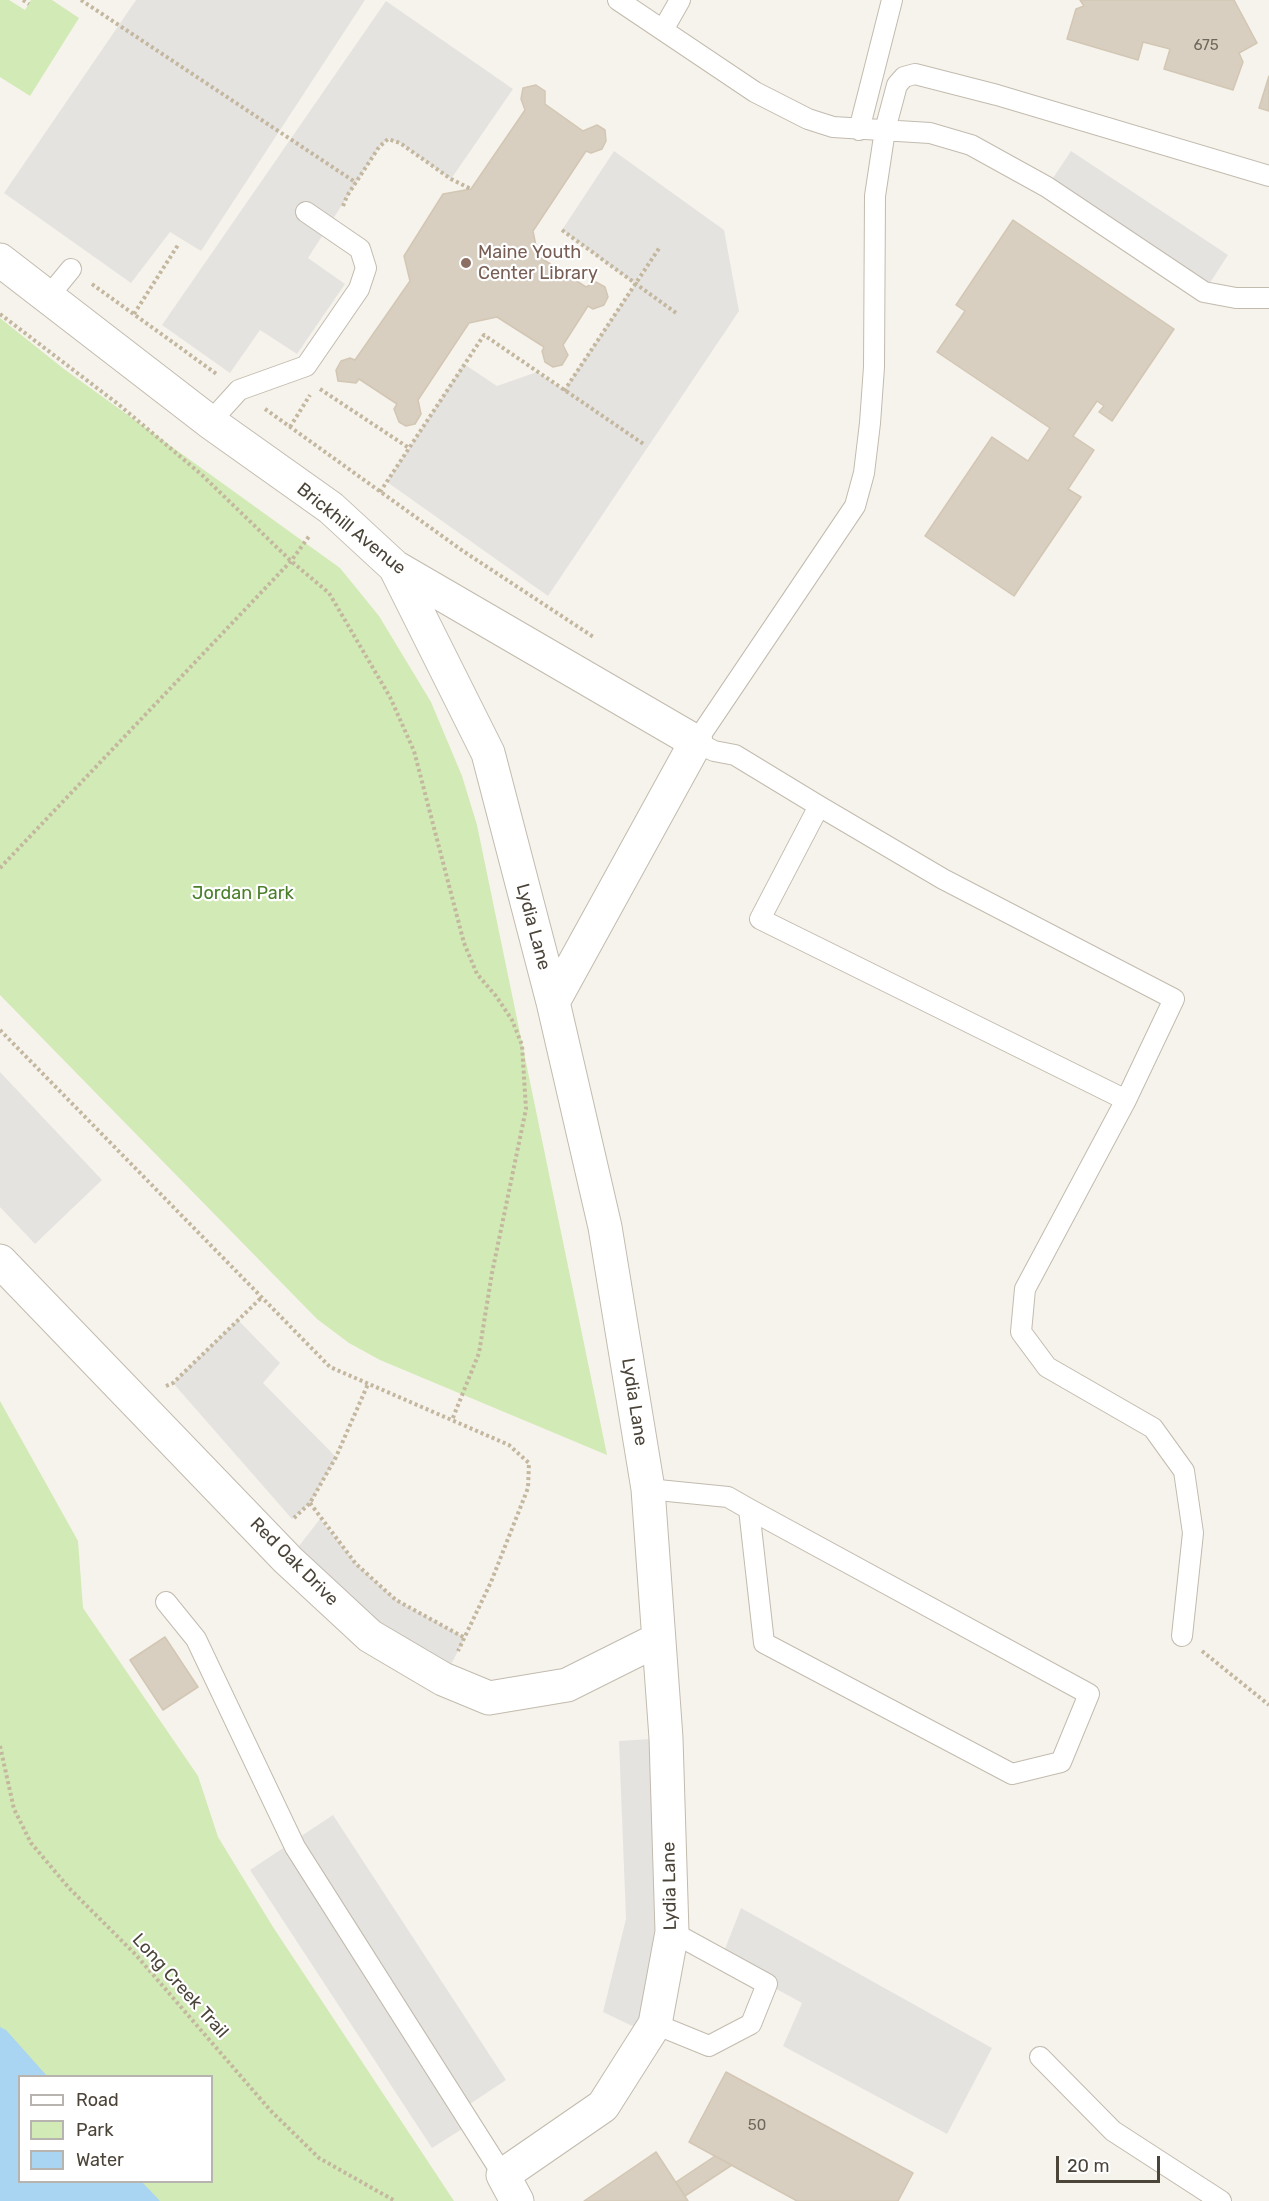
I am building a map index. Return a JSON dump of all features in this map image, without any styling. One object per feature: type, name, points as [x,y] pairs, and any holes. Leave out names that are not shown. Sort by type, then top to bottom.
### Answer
[{"type":"street","name":"Brickhill Avenue","points":[[0,260],[210,422],[331,508],[395,567],[696,742]]},
{"type":"street","name":"Lydia Lane","points":[[395,567],[488,753],[553,1002],[605,1227],[648,1489],[657,1640],[666,1738],[672,1932],[655,2024],[603,2106],[510,2188]]},
{"type":"street","points":[[553,1002],[696,742]]},
{"type":"street","name":"Red Oak Drive","points":[[0,1261],[270,1539],[370,1636],[443,1679],[489,1698],[567,1685],[657,1640]]},
{"type":"lane","points":[[618,0],[765,98],[807,119],[833,127],[859,130],[930,133],[971,145],[1047,187],[1204,292],[1236,298],[1269,298]]},
{"type":"lane","points":[[663,30],[680,0]]},
{"type":"lane","points":[[859,130],[892,0]]},
{"type":"lane","points":[[1182,1636],[1193,1533],[1184,1471],[1153,1428],[1047,1367],[1021,1332],[1025,1289],[1126,1100],[1174,999],[943,879],[735,755],[714,751],[696,742],[855,506],[864,473],[874,367],[875,196],[885,130],[897,85],[904,76],[915,74],[997,95],[1269,176]]},
{"type":"lane","points":[[210,422],[239,390],[306,366],[359,289],[366,268],[360,249],[306,212]]},
{"type":"lane","points":[[48,297],[71,269]]},
{"type":"lane","points":[[819,806],[760,919],[1126,1100]]},
{"type":"lane","points":[[648,1489],[728,1497],[1089,1694],[1061,1762],[1012,1774],[764,1643],[749,1509]]},
{"type":"lane","points":[[165,1602],[196,1638],[295,1847],[510,2188]]},
{"type":"lane","points":[[655,2024],[709,2046],[751,2024],[767,1984],[672,1932]]},
{"type":"lane","points":[[1040,2057],[1113,2132],[1221,2201]]},
{"type":"path","points":[[23,0],[29,4]]},
{"type":"path","points":[[81,0],[356,182]]},
{"type":"path","points":[[562,230],[676,313]]},
{"type":"path","points":[[134,314],[178,245]]},
{"type":"path","points":[[564,391],[660,247]]},
{"type":"path","points":[[71,269],[380,492],[595,638]]},
{"type":"path","points":[[0,314],[118,404],[202,475],[291,561],[329,593],[390,697],[414,751],[464,943],[477,974],[512,1020],[522,1046],[526,1109],[492,1273],[479,1353],[452,1420]]},
{"type":"path","points":[[380,492],[484,335],[645,445]]},
{"type":"path","points":[[315,386],[409,448]]},
{"type":"path","points":[[0,868],[291,561]]},
{"type":"path","points":[[0,1030],[330,1367],[509,1445],[529,1463],[528,1488],[491,1582],[443,1679]]},
{"type":"path","points":[[161,1389],[173,1383],[262,1297]]},
{"type":"path","points":[[270,1539],[310,1503],[336,1457],[368,1384]]},
{"type":"path","points":[[310,1503],[356,1564],[396,1600],[465,1638]]},
{"type":"path","points":[[1182,1636],[1269,1705]]},
{"type":"path","name":"Long Creek Trail","points":[[0,1746],[19,1818],[31,1844],[69,1888],[136,1955],[270,2110],[320,2158],[395,2201]]},
{"type":"green space","points":[[0,0],[9,0],[25,10],[31,0],[52,0],[79,18],[30,96],[0,77]]},
{"type":"green space","name":"Jordan Park","points":[[0,318],[64,369],[340,568],[379,616],[431,702],[462,776],[477,825],[607,1455],[380,1360],[349,1343],[317,1319],[0,995]]},
{"type":"green space","points":[[0,1401],[78,1541],[83,1608],[198,1776],[218,1837],[273,1927],[454,2201],[0,2201]]},
{"type":"shaded area","points":[[136,0],[365,0],[201,251],[170,232],[131,283],[4,193]]},
{"type":"shaded area","points":[[386,1],[513,89],[451,179],[400,143],[388,139],[379,147],[308,258],[345,284],[297,354],[260,330],[230,373],[162,325]]},
{"type":"shaded area","points":[[614,151],[724,230],[739,311],[548,596],[387,482],[464,364],[497,386],[537,372],[564,390],[648,265],[634,283],[562,230]]},
{"type":"shaded area","points":[[1071,151],[1228,255],[1204,292],[1047,187]]},
{"type":"shaded area","points":[[0,1072],[102,1180],[35,1244],[0,1207]]},
{"type":"shaded area","points":[[238,1320],[280,1363],[263,1383],[336,1457],[310,1503],[292,1519],[173,1383]]},
{"type":"shaded area","points":[[320,1519],[356,1564],[396,1600],[465,1638],[443,1679],[288,1560]]},
{"type":"shaded area","points":[[666,1738],[672,1932],[649,2034],[603,2012],[626,1919],[619,1741]]},
{"type":"shaded area","points":[[333,1815],[506,2080],[461,2110],[470,2124],[432,2148],[250,1870]]},
{"type":"shaded area","points":[[741,1908],[992,2048],[947,2134],[783,2046],[802,2003],[721,1959]]},
{"type":"water","points":[[0,2027],[6,2030],[46,2075],[18,2075],[18,2183],[143,2183],[160,2201],[0,2201]]},
{"type":"building","points":[[1080,0],[1234,0],[1257,43],[1239,53],[1243,62],[1233,90],[1164,69],[1170,49],[1143,42],[1138,60],[1067,39],[1076,9],[1084,6]]},
{"type":"building","points":[[1269,76],[1269,111],[1259,108]]},
{"type":"building","points":[[536,85],[545,91],[545,104],[583,131],[597,125],[605,130],[606,141],[602,149],[591,153],[586,151],[533,231],[538,256],[586,287],[596,282],[605,287],[608,297],[604,305],[593,309],[588,306],[563,345],[568,355],[562,365],[553,367],[545,362],[542,351],[544,347],[497,317],[469,323],[418,400],[421,414],[415,424],[406,426],[399,422],[394,409],[397,404],[359,379],[356,383],[338,381],[336,370],[341,361],[350,358],[355,360],[410,281],[404,256],[443,194],[471,189],[525,110],[521,99],[523,88]]},
{"type":"building","points":[[1013,220],[1174,329],[1112,421],[1099,412],[1104,406],[1097,401],[1073,436],[1094,450],[1068,489],[1081,497],[1014,596],[925,536],[992,437],[1028,461],[1050,428],[937,352],[965,311],[956,305]]},
{"type":"building","points":[[165,1637],[198,1687],[163,1710],[130,1660]]},
{"type":"building","points":[[726,2072],[913,2173],[898,2201],[797,2201],[689,2142]]},
{"type":"building","points":[[656,2152],[688,2201],[584,2201]]},
{"type":"building","points":[[715,2156],[732,2165],[685,2196],[676,2182]]},
{"type":"place","name":"Maine Youth Center Library","points":[[466,263]]}]
